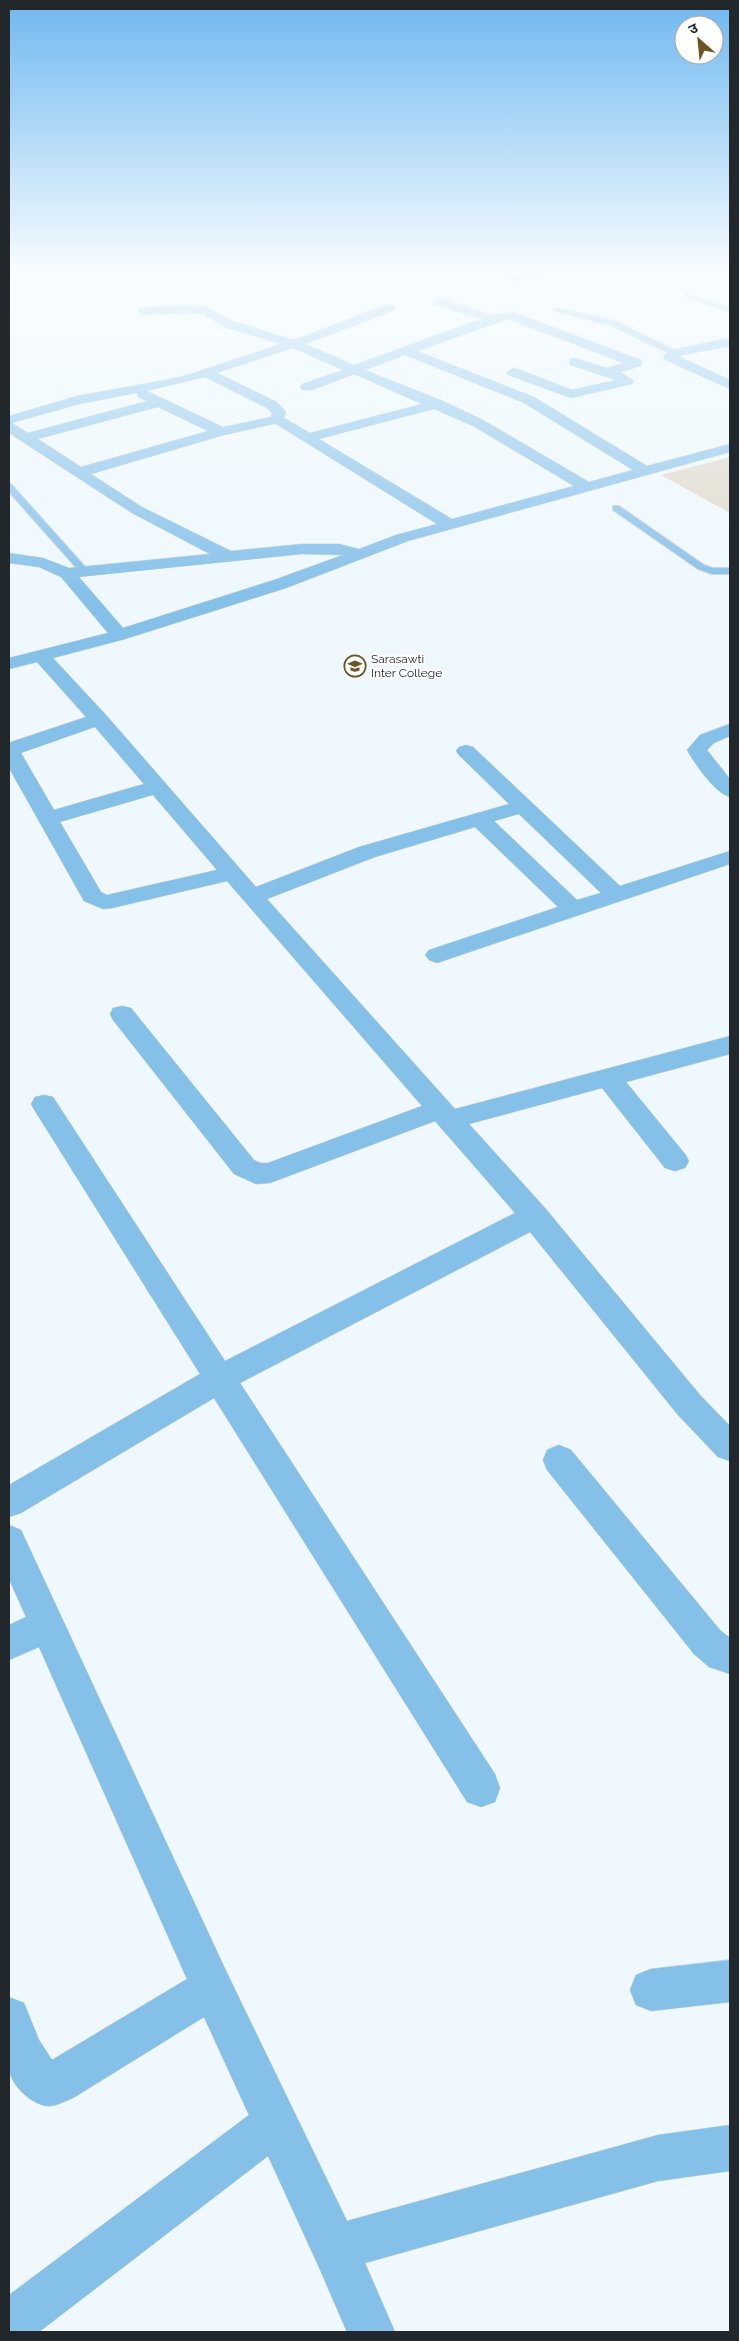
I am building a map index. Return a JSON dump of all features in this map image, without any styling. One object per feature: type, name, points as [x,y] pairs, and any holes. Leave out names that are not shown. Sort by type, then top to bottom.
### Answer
[{"type":"street","points":[[9,420],[77,400],[178,381]]},
{"type":"street","points":[[223,381],[272,405],[279,412],[277,420]]},
{"type":"street","points":[[307,386],[320,381]]},
{"type":"street","points":[[383,381],[438,404],[502,436],[586,487]]},
{"type":"street","points":[[482,381],[529,400],[645,471]]},
{"type":"street","points":[[539,381],[574,394],[627,381]]},
{"type":"street","points":[[135,390],[221,432]]},
{"type":"street","points":[[25,442],[160,402]]},
{"type":"street","points":[[307,438],[438,404]]},
{"type":"street","points":[[81,472],[221,432],[264,421],[277,420],[450,525]]},
{"type":"street","points":[[9,427],[25,442],[81,472],[137,510],[229,557]]},
{"type":"street","points":[[9,664],[119,635],[364,554],[402,538],[730,448]]},
{"type":"street","points":[[67,573],[323,548],[364,554]]},
{"type":"street","points":[[9,558],[43,563],[67,573],[119,635]]},
{"type":"street","points":[[41,656],[535,1216],[689,1405],[730,1447]]},
{"type":"street","points":[[99,720],[18,746],[10,752],[92,896],[103,902],[232,873]]},
{"type":"street","points":[[727,787],[702,760],[697,750],[699,744],[706,739],[730,730]]},
{"type":"street","points":[[466,751],[617,896]]},
{"type":"street","points":[[47,819],[158,787]]},
{"type":"street","points":[[252,897],[367,852],[523,806]]},
{"type":"street","points":[[479,819],[574,910]]},
{"type":"street","points":[[437,955],[730,857]]},
{"type":"street","points":[[122,1014],[244,1167],[256,1174],[270,1173],[445,1115],[608,1078],[730,1045]]},
{"type":"street","points":[[608,1078],[674,1161]]},
{"type":"street","points":[[44,1104],[221,1378],[481,1788]]},
{"type":"street","points":[[9,1502],[221,1378],[535,1216]]},
{"type":"street","points":[[559,1460],[706,1642],[722,1654],[730,1656]]},
{"type":"street","points":[[9,1541],[212,1988],[335,2248],[371,2332]]},
{"type":"street","points":[[9,1643],[47,1625]]},
{"type":"street","points":[[650,1990],[730,1981]]},
{"type":"street","points":[[9,2018],[33,2072],[39,2081],[47,2084],[57,2082],[212,1988]]},
{"type":"street","points":[[9,2325],[276,2122]]},
{"type":"street","points":[[335,2248],[658,2158],[730,2148]]},
{"type":"lane","points":[[9,487],[84,571]]},
{"type":"lane","points":[[616,508],[701,567],[712,571],[730,571]]},
{"type":"building","points":[[730,457],[730,513],[661,475]]},
{"type":"place","name":"Sarasawti Inter College","points":[[355,666]]}]
